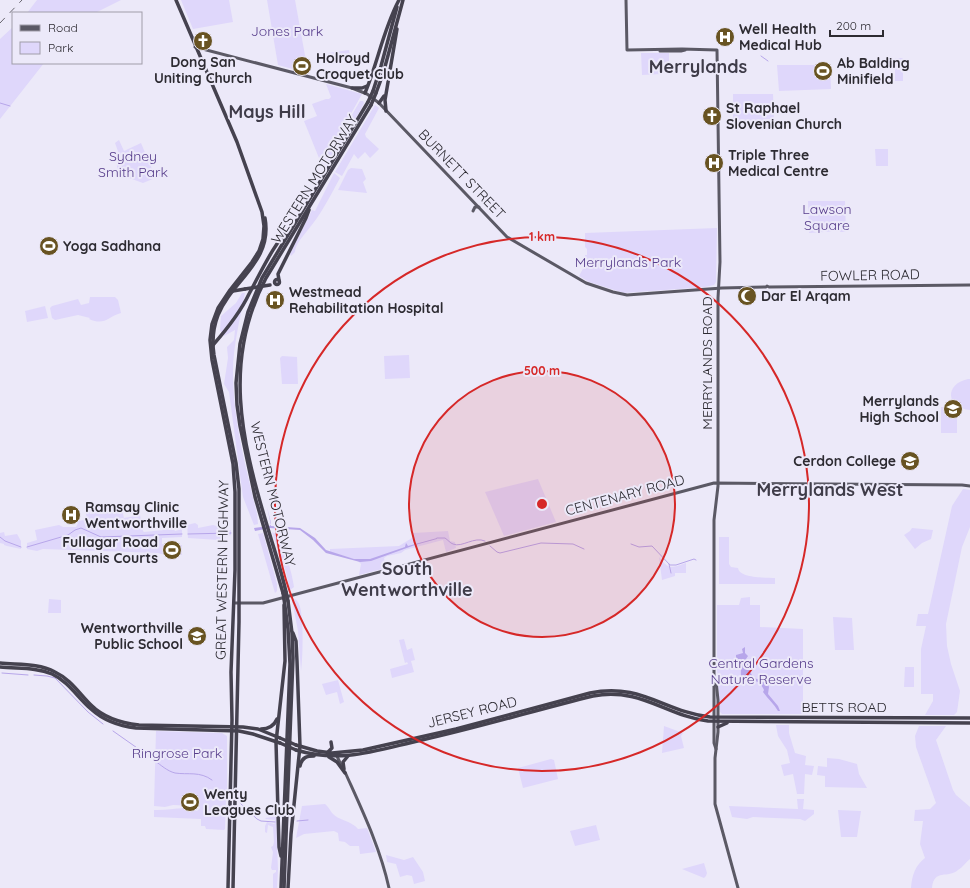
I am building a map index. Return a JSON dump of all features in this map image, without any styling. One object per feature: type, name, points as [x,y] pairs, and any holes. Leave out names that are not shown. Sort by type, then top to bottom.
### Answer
[{"type":"highway","name":"GREAT WESTERN HIGHWAY","points":[[177,0],[237,142],[262,212],[263,221],[263,239],[259,251],[218,308],[212,324],[210,343],[212,360],[233,464],[236,507],[237,603],[231,665],[232,746],[228,888]]},
{"type":"highway","name":"WESTERN MOTORWAY","points":[[375,92],[399,0]]},
{"type":"highway","points":[[365,93],[392,14],[399,0]]},
{"type":"highway","name":"WESTERN MOTORWAY","points":[[265,525],[251,467],[241,416],[239,388],[241,356],[247,326],[260,289],[370,103],[383,74],[403,0]]},
{"type":"highway","points":[[386,111],[384,105],[398,20]]},
{"type":"highway","name":"GREAT WESTERN HIGHWAY","points":[[197,47],[238,140],[265,217],[266,229],[263,247],[257,260],[245,277],[232,290],[217,316],[213,345],[238,484],[237,714],[233,888]]},
{"type":"highway","points":[[352,88],[364,88],[370,80]]},
{"type":"highway","points":[[379,103],[386,94]]},
{"type":"highway","name":"WESTERN MOTORWAY","points":[[281,888],[290,664],[288,629],[284,593],[248,469],[239,421],[236,389],[237,359],[244,323],[265,273],[370,103]]},
{"type":"highway","points":[[232,290],[270,286],[277,282],[278,274],[306,218],[311,204]]},
{"type":"highway","points":[[212,360],[213,345],[243,306],[282,237],[297,220]]},
{"type":"highway","points":[[245,277],[241,286],[246,289]]},
{"type":"highway","points":[[214,329],[218,334],[223,333]]},
{"type":"highway","points":[[231,502],[234,503],[236,507]]},
{"type":"highway","name":"WESTERN MOTORWAY","points":[[284,888],[293,666],[291,624],[285,601]]},
{"type":"highway","points":[[258,729],[265,729],[273,726],[278,718],[285,661],[285,601]]},
{"type":"highway","points":[[290,865],[298,750],[296,646],[291,624]]},
{"type":"highway","name":"JERSEY ROAD","points":[[0,663],[32,665],[54,671],[70,682],[97,710],[109,718],[124,723],[139,725],[243,726],[258,729],[298,746],[328,755]]},
{"type":"highway","name":"JERSEY ROAD","points":[[0,667],[38,670],[53,674],[68,685],[97,714],[110,722],[121,726],[136,728],[236,731],[278,738]]},
{"type":"highway","name":"JERSEY ROAD","points":[[337,755],[456,729],[601,691],[620,690],[633,692],[694,714],[716,719]]},
{"type":"highway","name":"JERSEY ROAD","points":[[278,738],[280,743],[318,756],[348,756],[456,733],[587,697],[604,694],[621,694],[635,697],[692,718],[716,719]]},
{"type":"highway","points":[[279,710],[279,848],[282,861]]},
{"type":"highway","points":[[237,714],[240,724],[243,726]]},
{"type":"highway","name":"BETTS ROAD","points":[[716,719],[970,718]]},
{"type":"highway","name":"BETTS ROAD","points":[[716,719],[732,721],[970,723]]},
{"type":"highway","points":[[221,726],[232,720]]},
{"type":"highway","points":[[718,727],[732,721]]},
{"type":"highway","points":[[226,731],[229,734],[232,746]]},
{"type":"highway","points":[[236,738],[242,734],[253,734]]},
{"type":"highway","points":[[331,742],[332,748],[328,755],[336,761],[345,773]]},
{"type":"highway","points":[[288,888],[300,764],[304,758],[318,756]]},
{"type":"highway","points":[[345,773],[342,763],[348,756]]},
{"type":"main road","name":"MERRYLANDS ROAD","points":[[626,0],[627,50],[717,50],[720,252],[718,298],[718,483],[714,520],[715,675],[717,691],[714,743],[716,750]]},
{"type":"main road","name":"BURNETT STREET","points":[[197,47],[352,88],[365,93],[379,103],[507,237],[591,285],[627,296],[719,288]]},
{"type":"main road","points":[[473,211],[475,207],[479,207]]},
{"type":"main road","name":"FOWLER ROAD","points":[[719,288],[970,285]]},
{"type":"main road","points":[[710,289],[715,292],[718,298]]},
{"type":"main road","name":"CENTENARY ROAD","points":[[237,603],[263,603],[591,515],[718,483],[963,485],[970,487]]},
{"type":"main road","name":"MERRYLANDS ROAD","points":[[716,719],[718,727],[716,750],[716,807],[738,888]]},
{"type":"main road","points":[[337,755],[373,835],[384,866],[389,888]]},
{"type":"green space","points":[[37,0],[121,0],[97,12],[28,12]]},
{"type":"green space","points":[[181,0],[229,0],[233,22],[193,29]]},
{"type":"green space","name":"Jones Park","points":[[267,0],[295,0],[307,73],[278,65]]},
{"type":"green space","points":[[12,28],[12,64],[43,64],[0,119],[0,39]]},
{"type":"green space","points":[[349,50],[351,60],[330,64],[328,53]]},
{"type":"green space","points":[[641,53],[669,53],[669,65],[661,65],[661,74],[642,75]]},
{"type":"green space","points":[[895,58],[903,58],[903,81],[895,81]]},
{"type":"green space","points":[[777,65],[830,65],[831,89],[779,91]]},
{"type":"green space","points":[[326,84],[362,94],[348,119],[329,144],[321,163],[304,121],[317,116],[312,104],[331,97]]},
{"type":"green space","points":[[733,94],[773,94],[774,121],[733,122]]},
{"type":"green space","points":[[360,101],[363,101],[364,103],[360,111],[326,166],[322,163],[329,145],[339,130],[349,120]]},
{"type":"green space","points":[[375,105],[379,108],[365,134],[366,137],[379,149],[370,158],[365,152],[358,159],[354,154],[342,176],[335,172]]},
{"type":"green space","name":"Sydney Smith Park","points":[[119,140],[124,151],[141,143],[154,174],[165,169],[167,173],[143,183],[118,174],[116,158],[119,154],[115,143]]},
{"type":"green space","points":[[875,149],[888,149],[888,166],[876,166]]},
{"type":"green space","points":[[351,168],[362,169],[366,179],[363,182],[367,193],[338,190],[348,170]]},
{"type":"green space","points":[[334,173],[340,178],[321,212],[296,246],[295,252],[291,256],[290,254],[312,210],[315,211]]},
{"type":"green space","name":"Lawson Square","points":[[808,201],[845,201],[846,232],[809,233]]},
{"type":"green space","name":"Merrylands Park","points":[[717,228],[716,282],[714,285],[624,293],[589,282],[579,276],[585,265],[585,255],[587,255],[587,249],[585,247],[585,233]]},
{"type":"green space","points":[[242,293],[245,293],[237,332],[233,372],[235,408],[241,444],[257,514],[258,524],[254,525],[243,497],[229,392],[224,384],[228,358],[227,347],[234,340],[235,330],[224,336],[220,330],[221,316],[236,303]]},
{"type":"green space","points":[[90,297],[115,297],[118,300],[121,313],[99,322],[78,315],[55,320],[52,318],[50,308],[52,306],[78,299],[81,305],[89,303]]},
{"type":"green space","points":[[45,306],[48,318],[27,322],[25,311]]},
{"type":"green space","points":[[409,355],[410,378],[385,379],[384,356]]},
{"type":"green space","points":[[282,356],[297,357],[298,384],[282,384],[280,358]]},
{"type":"green space","points":[[970,379],[970,410],[956,405],[952,401],[951,396],[952,390],[955,386]]},
{"type":"green space","points":[[941,407],[957,407],[957,433],[941,433]]},
{"type":"green space","points":[[538,479],[556,522],[504,536],[485,492]]},
{"type":"green space","points":[[963,489],[970,490],[970,527],[962,547],[946,624],[947,646],[960,691],[957,712],[954,715],[925,715],[933,701],[933,694],[921,694],[921,649],[926,626],[916,626],[918,614],[928,614],[952,506]]},
{"type":"green space","points":[[84,505],[88,505],[90,514],[122,510],[124,518],[140,515],[144,532],[174,529],[175,531],[182,529],[182,537],[162,538],[162,544],[182,545],[182,555],[43,549],[37,551],[27,549],[27,543],[37,540],[35,530],[59,525],[63,527],[76,527],[79,521],[87,519]]},
{"type":"green space","points":[[195,523],[198,525],[198,528],[213,525],[220,527],[224,526],[225,531],[231,530],[231,535],[219,540],[188,538],[187,525]]},
{"type":"green space","points":[[912,528],[933,530],[931,539],[922,543],[915,549],[904,535]]},
{"type":"green space","points":[[448,531],[450,541],[455,542],[456,548],[446,552],[443,540],[405,550],[401,553],[384,558],[386,568],[359,575],[361,564],[357,560],[330,552],[330,549],[399,546],[412,538],[413,533]]},
{"type":"green space","points":[[4,532],[5,536],[17,534],[21,541],[21,549],[0,543],[0,533]]},
{"type":"green space","points":[[272,532],[276,534],[285,553],[294,587],[290,590],[286,572]]},
{"type":"green space","points":[[263,533],[277,584],[277,591],[275,593],[258,534]]},
{"type":"green space","points":[[719,537],[729,537],[729,564],[731,567],[738,568],[740,572],[748,576],[775,578],[775,584],[719,584]]},
{"type":"green space","points":[[659,557],[665,564],[671,567],[686,563],[686,573],[675,573],[675,576],[662,580]]},
{"type":"green space","name":"Central Gardens Nature Reserve","points":[[750,597],[750,605],[760,605],[760,627],[803,629],[803,714],[722,714],[720,712],[717,669],[717,605],[739,605],[741,598]]},
{"type":"green space","points":[[49,599],[61,600],[61,613],[48,613]]},
{"type":"green space","points":[[292,600],[297,600],[301,609],[302,617],[303,647],[301,671],[298,631]]},
{"type":"green space","points":[[833,617],[852,618],[854,650],[835,650]]},
{"type":"green space","points":[[404,639],[407,650],[412,648],[415,660],[411,661],[414,672],[392,678],[390,669],[408,664],[407,662],[405,663],[399,640]]},
{"type":"green space","points":[[905,667],[914,667],[914,687],[904,687]]},
{"type":"green space","points":[[338,680],[344,702],[340,704],[337,692],[326,695],[322,684]]},
{"type":"green space","points":[[776,725],[789,725],[789,733],[795,753],[806,756],[805,765],[814,766],[812,775],[805,774],[804,794],[797,794],[793,774],[784,776],[781,765],[790,763],[787,750],[778,736]]},
{"type":"green space","points":[[664,726],[683,733],[681,736],[684,748],[662,753]]},
{"type":"green space","points":[[919,726],[946,726],[936,740],[953,790],[956,795],[970,807],[970,859],[954,873],[938,876],[933,882],[932,888],[911,888],[915,871],[925,858],[920,844],[923,821],[914,821],[915,810],[930,809],[936,803],[916,747],[915,736]]},
{"type":"green space","name":"Ringrose Park","points":[[156,731],[222,733],[227,736],[227,799],[224,830],[206,829],[205,826],[201,826],[201,819],[154,817],[154,810],[187,808],[197,811],[200,808],[197,805],[173,805],[165,807],[154,806]]},
{"type":"green space","points":[[827,758],[839,759],[857,764],[859,774],[867,788],[825,787],[825,776],[817,775],[818,766],[827,767]]},
{"type":"green space","points":[[551,759],[554,760],[558,779],[523,788],[518,768]]},
{"type":"green space","points":[[797,799],[804,799],[803,809],[814,810],[814,814],[805,821],[800,819],[753,817],[747,819],[732,817],[729,806],[798,809]]},
{"type":"green space","points":[[325,804],[338,818],[352,824],[358,829],[367,828],[376,852],[360,854],[359,846],[350,846],[345,842],[339,841],[338,833],[334,831],[304,834],[296,838],[302,806]]},
{"type":"green space","points":[[838,810],[861,811],[857,837],[841,837]]},
{"type":"green space","points":[[273,815],[276,815],[278,870],[277,888],[273,888],[273,874],[276,870],[272,870],[271,868],[273,852],[271,847],[273,846],[274,842],[273,827],[268,825],[267,833],[265,832],[267,822],[274,824],[275,820],[265,818],[272,817]]},
{"type":"green space","points":[[596,825],[600,840],[575,846],[570,831]]},
{"type":"green space","points":[[386,855],[404,860],[413,857],[423,872],[425,881],[414,884],[412,876],[407,875],[400,877],[396,864],[387,862]]},
{"type":"green space","points":[[704,863],[707,873],[704,878],[682,869]]},
{"type":"shaded area","points":[[271,525],[300,528],[315,538],[326,550],[354,559],[370,559],[405,547],[406,543],[408,546],[437,539],[415,545],[371,561],[360,562],[326,553],[300,530],[270,528],[255,531],[254,528]]},
{"type":"shaded area","points":[[745,647],[745,653],[748,656],[746,659],[749,663],[747,667],[754,677],[762,681],[764,679],[766,680],[769,687],[768,694],[778,706],[780,711],[778,711],[763,692],[764,690],[760,683],[742,680],[741,669],[736,665],[736,655],[743,653],[742,649]]},
{"type":"waterway","points":[[761,56],[768,61]]},
{"type":"waterway","points":[[0,103],[10,106]]},
{"type":"waterway","points":[[27,547],[68,535],[81,528],[101,537],[182,534]]},
{"type":"waterway","points":[[188,534],[231,533]]},
{"type":"waterway","points":[[0,537],[5,541],[21,547]]},
{"type":"waterway","points":[[437,538],[445,538],[452,544],[457,545],[477,540],[485,541]]},
{"type":"waterway","points":[[490,546],[500,553],[541,543],[573,544],[584,549]]},
{"type":"waterway","points":[[631,544],[639,547],[652,546],[670,565],[676,565],[694,559],[696,560]]},
{"type":"waterway","points":[[669,564],[671,573]]},
{"type":"waterway","points":[[2,673],[28,675]]},
{"type":"waterway","points":[[34,675],[55,678],[88,712],[103,724]]},
{"type":"waterway","points":[[113,731],[150,757]]},
{"type":"waterway","points":[[155,761],[172,772],[180,774],[198,774],[212,780]]},
{"type":"waterway","points":[[240,803],[257,819],[261,821],[275,822]]},
{"type":"waterway","points":[[297,821],[308,820]]},
{"type":"railway","points":[[0,23],[22,0]]},
{"type":"place","name":"Well Health Medical Hub","points":[[725,37]]},
{"type":"place","name":"Dong San Uniting Church","points":[[203,41]]},
{"type":"place","name":"Holroyd Croquet Club","points":[[302,66]]},
{"type":"place","name":"Ab Balding Minifield","points":[[823,71]]},
{"type":"place","name":"St Raphael Slovenian Church","points":[[712,116]]},
{"type":"place","name":"Triple Three Medical Centre","points":[[714,163]]},
{"type":"place","name":"Yoga Sadhana","points":[[49,246]]},
{"type":"place","name":"Dar El Arqam","points":[[747,296]]},
{"type":"place","name":"Westmead Rehabilitation Hospital","points":[[275,300]]},
{"type":"place","name":"Merrylands High School","points":[[953,409]]},
{"type":"place","name":"Cerdon College","points":[[910,461]]},
{"type":"place","name":"Ramsay Clinic Wentworthville","points":[[71,515]]},
{"type":"place","name":"Fullagar Road Tennis Courts","points":[[172,550]]},
{"type":"place","name":"Wentworthville Public School","points":[[197,636]]},
{"type":"place","name":"Wenty Leagues Club","points":[[190,802]]},
{"type":"district","name":"Merrylands","points":[[698,67]]},
{"type":"district","name":"Mays Hill","points":[[267,112]]},
{"type":"district","name":"Merrylands West","points":[[830,490]]},
{"type":"district","name":"South Wentworthville","points":[[407,579]]}]
